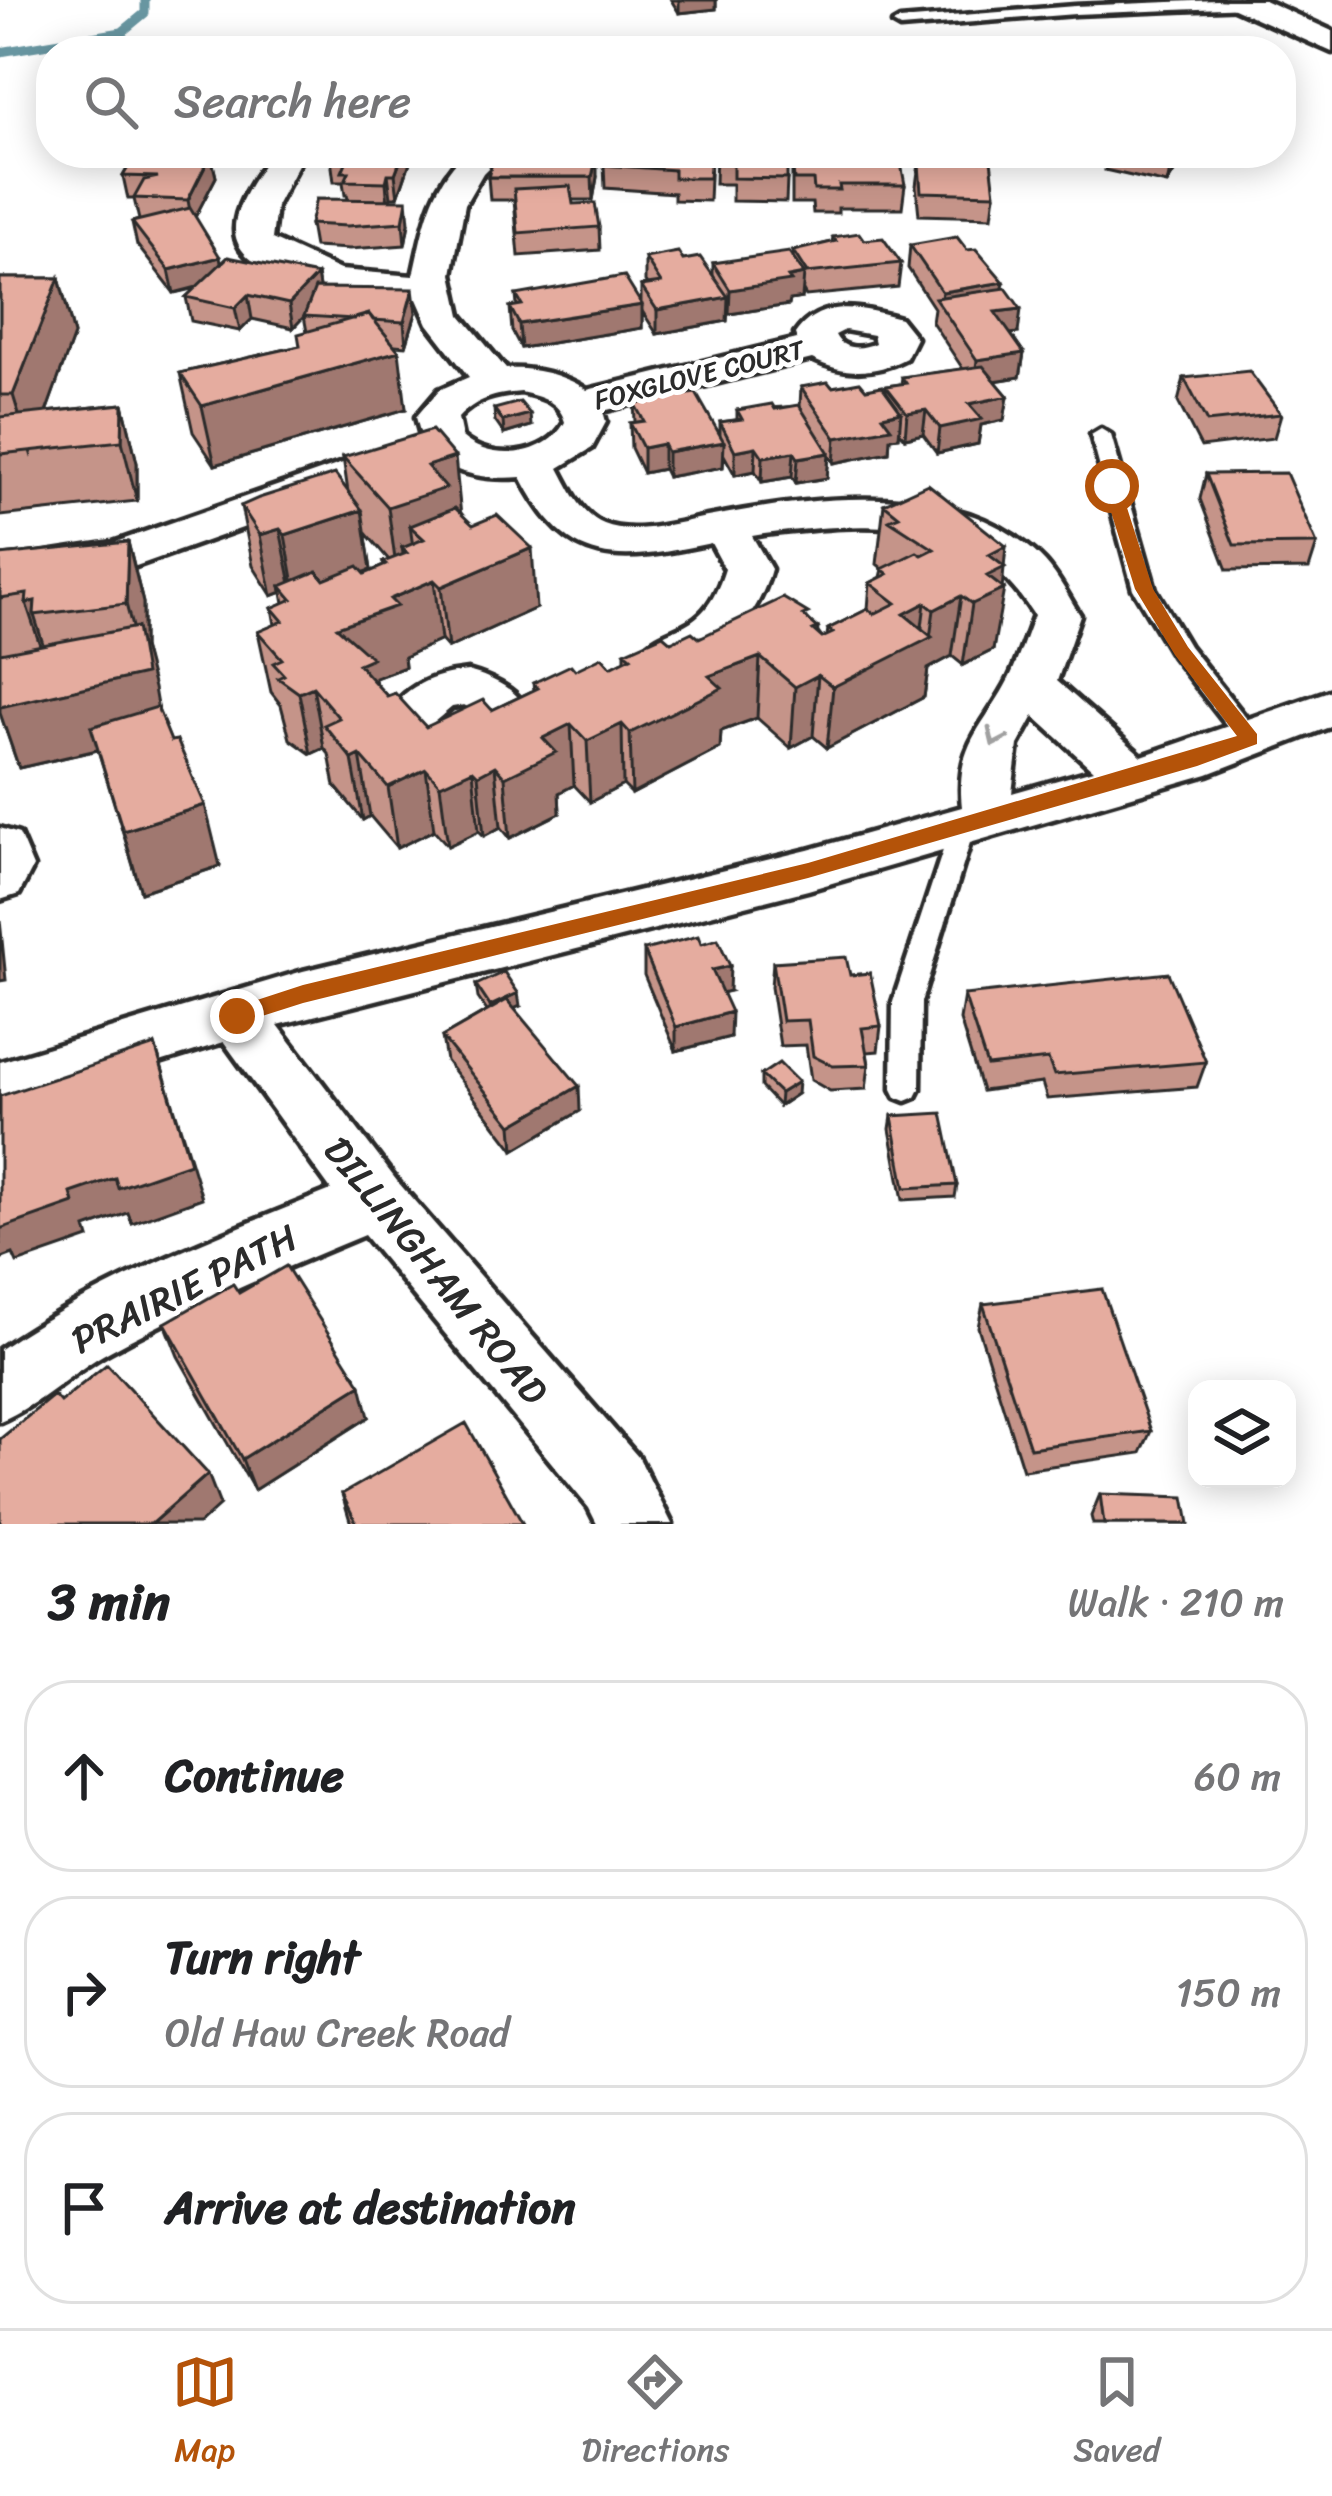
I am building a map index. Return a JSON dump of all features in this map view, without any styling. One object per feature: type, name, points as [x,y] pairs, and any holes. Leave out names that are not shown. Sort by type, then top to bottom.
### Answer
[{"type":"street","points":[[1244,2],[1332,43]]},
{"type":"street","points":[[280,168],[253,223],[253,237],[261,249],[336,284],[374,289],[434,287]]},
{"type":"street","points":[[465,168],[453,184],[438,241],[434,287],[441,314],[495,382]]},
{"type":"street","name":"FOXGLOVE COURT","points":[[581,404],[818,346]]},
{"type":"street","points":[[495,382],[546,383],[581,404],[587,418],[585,432],[574,445],[535,464],[480,464],[457,455],[442,442],[437,417],[457,394],[495,382]]},
{"type":"street","points":[[0,575],[120,556],[442,442]]},
{"type":"street","points":[[535,464],[559,506],[574,524],[596,538],[636,540],[844,509],[912,513],[968,531],[1006,553],[1042,584],[1057,615],[1030,685],[996,731],[982,772],[976,819]]},
{"type":"street","points":[[610,677],[718,630],[741,599],[748,568],[725,527]]},
{"type":"street","points":[[1030,685],[1132,777]]},
{"type":"street","points":[[0,1087],[303,994],[808,870],[1132,777],[1332,707]]},
{"type":"street","points":[[0,848],[6,867],[0,880]]},
{"type":"street","name":"DILLINGHAM ROAD","points":[[237,1016],[375,1201],[614,1484],[636,1524]]},
{"type":"street","name":"PRAIRIE PATH","points":[[0,1388],[82,1331],[211,1269],[375,1201]]},
{"type":"lane","points":[[900,24],[1244,2]]},
{"type":"lane","points":[[1101,435],[1144,589],[1181,651],[1250,739]]},
{"type":"lane","points":[[906,1089],[907,1002],[976,819]]},
{"type":"building","points":[[128,168],[204,168],[188,200],[134,198],[144,180],[158,177],[123,176]]},
{"type":"building","points":[[344,168],[397,168],[386,182],[345,181],[349,172],[342,172]]},
{"type":"building","points":[[491,168],[594,168],[592,177],[488,177]]},
{"type":"building","points":[[646,168],[710,168],[709,178],[674,178],[674,170]]},
{"type":"building","points":[[733,168],[787,168],[787,179],[733,178]]},
{"type":"building","points":[[793,168],[902,168],[905,185],[839,185],[840,190],[814,190],[813,180],[794,180]]},
{"type":"building","points":[[919,168],[992,168],[995,194],[921,192]]},
{"type":"building","points":[[570,186],[573,204],[595,203],[599,227],[518,233],[514,189]]},
{"type":"building","points":[[316,199],[407,200],[403,222],[347,226],[310,224]]},
{"type":"building","points":[[190,208],[220,257],[169,270],[132,222]]},
{"type":"building","points":[[859,233],[864,240],[883,238],[901,263],[807,273],[793,251],[836,241],[833,237]]},
{"type":"building","points":[[957,237],[967,250],[976,249],[1004,282],[942,292],[910,245]]},
{"type":"building","points":[[678,252],[683,260],[700,257],[728,297],[657,310],[641,286],[661,283],[645,258]]},
{"type":"building","points":[[789,252],[804,274],[788,277],[791,281],[730,290],[713,263]]},
{"type":"building","points":[[228,257],[317,275],[289,304],[248,295],[235,308],[186,297]]},
{"type":"building","points":[[624,276],[642,305],[519,324],[510,307],[522,305],[516,295]]},
{"type":"building","points":[[0,278],[59,278],[13,395],[0,395]]},
{"type":"building","points":[[315,288],[413,289],[404,322],[373,320],[369,314],[354,319],[304,316]]},
{"type":"building","points":[[1006,288],[1021,309],[995,312],[1024,353],[977,360],[935,298]]},
{"type":"building","points":[[369,314],[399,351],[202,406],[180,373],[300,346],[298,334]]},
{"type":"building","points":[[983,366],[1008,396],[969,404],[982,419],[940,428],[926,410],[907,413],[886,386],[906,383],[902,377]]},
{"type":"building","points":[[1249,371],[1281,414],[1207,422],[1184,378]]},
{"type":"building","points":[[828,382],[832,387],[860,382],[866,389],[882,386],[901,412],[882,416],[891,428],[836,438],[801,387]]},
{"type":"building","points":[[683,383],[688,394],[696,393],[724,442],[667,452],[663,444],[643,448],[630,423],[644,421],[634,403],[644,402],[638,391]]},
{"type":"building","points":[[520,402],[530,414],[503,421],[494,409]]},
{"type":"building","points":[[123,404],[122,441],[0,454],[0,417]]},
{"type":"building","points":[[772,404],[775,409],[799,405],[829,453],[798,458],[794,452],[763,457],[756,447],[735,451],[720,422],[742,419],[737,410]]},
{"type":"building","points":[[432,430],[455,457],[427,466],[446,488],[388,507],[343,457]]},
{"type":"building","points":[[1286,473],[1317,544],[1234,545],[1206,474]]},
{"type":"building","points":[[335,474],[362,510],[285,535],[280,529],[260,535],[241,506],[259,498]]},
{"type":"building","points":[[928,484],[1006,546],[989,555],[1005,567],[987,576],[1004,589],[972,604],[961,596],[934,610],[925,603],[904,614],[932,637],[833,687],[818,675],[795,687],[760,657],[709,676],[722,688],[630,733],[622,724],[587,741],[571,724],[543,738],[556,752],[505,777],[495,766],[440,785],[426,769],[388,787],[360,755],[352,759],[324,725],[339,718],[313,687],[299,693],[278,678],[284,675],[273,663],[282,659],[258,632],[283,621],[272,608],[292,599],[281,586],[317,571],[324,580],[358,566],[365,574],[386,565],[383,562],[407,553],[402,548],[424,539],[410,526],[455,508],[473,525],[497,515],[532,548],[441,587],[434,580],[390,599],[397,606],[337,627],[372,658],[358,664],[387,696],[395,693],[426,727],[483,700],[492,710],[538,688],[533,683],[571,665],[575,670],[602,657],[611,667],[631,657],[625,652],[663,635],[671,642],[692,632],[699,638],[783,598],[808,613],[803,615],[822,638],[833,633],[828,629],[868,609],[874,614],[896,603],[870,583],[888,574],[882,569],[934,549],[889,520],[899,516],[884,504]]},
{"type":"building","points":[[128,542],[126,604],[34,615],[35,601],[26,603],[27,594],[0,598],[0,555]]},
{"type":"building","points":[[137,627],[145,674],[0,707],[0,653]]},
{"type":"building","points":[[157,707],[205,805],[123,831],[91,727]]},
{"type":"building","points":[[698,936],[701,944],[718,939],[730,966],[712,970],[731,1012],[676,1027],[644,950]]},
{"type":"building","points":[[846,957],[850,975],[870,973],[881,1026],[862,1028],[869,1065],[833,1066],[813,1056],[808,1020],[782,1021],[773,962]]},
{"type":"building","points":[[504,972],[518,993],[490,1006],[476,985]]},
{"type":"building","points":[[1168,973],[1206,1062],[1054,1075],[1048,1059],[987,1066],[964,995]]},
{"type":"building","points":[[507,1000],[579,1086],[512,1125],[442,1037]]},
{"type":"building","points":[[155,1045],[190,1163],[118,1188],[115,1178],[71,1193],[74,1203],[0,1229],[0,1096]]},
{"type":"building","points":[[779,1063],[798,1082],[780,1093],[761,1075]]},
{"type":"building","points":[[942,1113],[957,1185],[905,1188],[892,1116]]},
{"type":"building","points":[[286,1266],[361,1385],[242,1459],[165,1323],[233,1284],[239,1293]]},
{"type":"building","points":[[1102,1289],[1151,1431],[1030,1448],[983,1304]]},
{"type":"building","points":[[107,1364],[208,1474],[151,1524],[0,1524],[0,1439],[54,1395],[60,1402]]},
{"type":"building","points":[[466,1423],[523,1524],[357,1524],[342,1494]]},
{"type":"building","points":[[1100,1494],[1184,1497],[1189,1524],[1104,1524]]},
{"type":"waterway","points":[[98,36],[122,32],[145,13],[145,0]]},
{"type":"waterway","points":[[0,52],[36,46]]},
{"type":"route","points":[[237,1016],[303,994],[808,870],[1190,761],[1250,739],[1181,651],[1144,589],[1112,486]]}]
